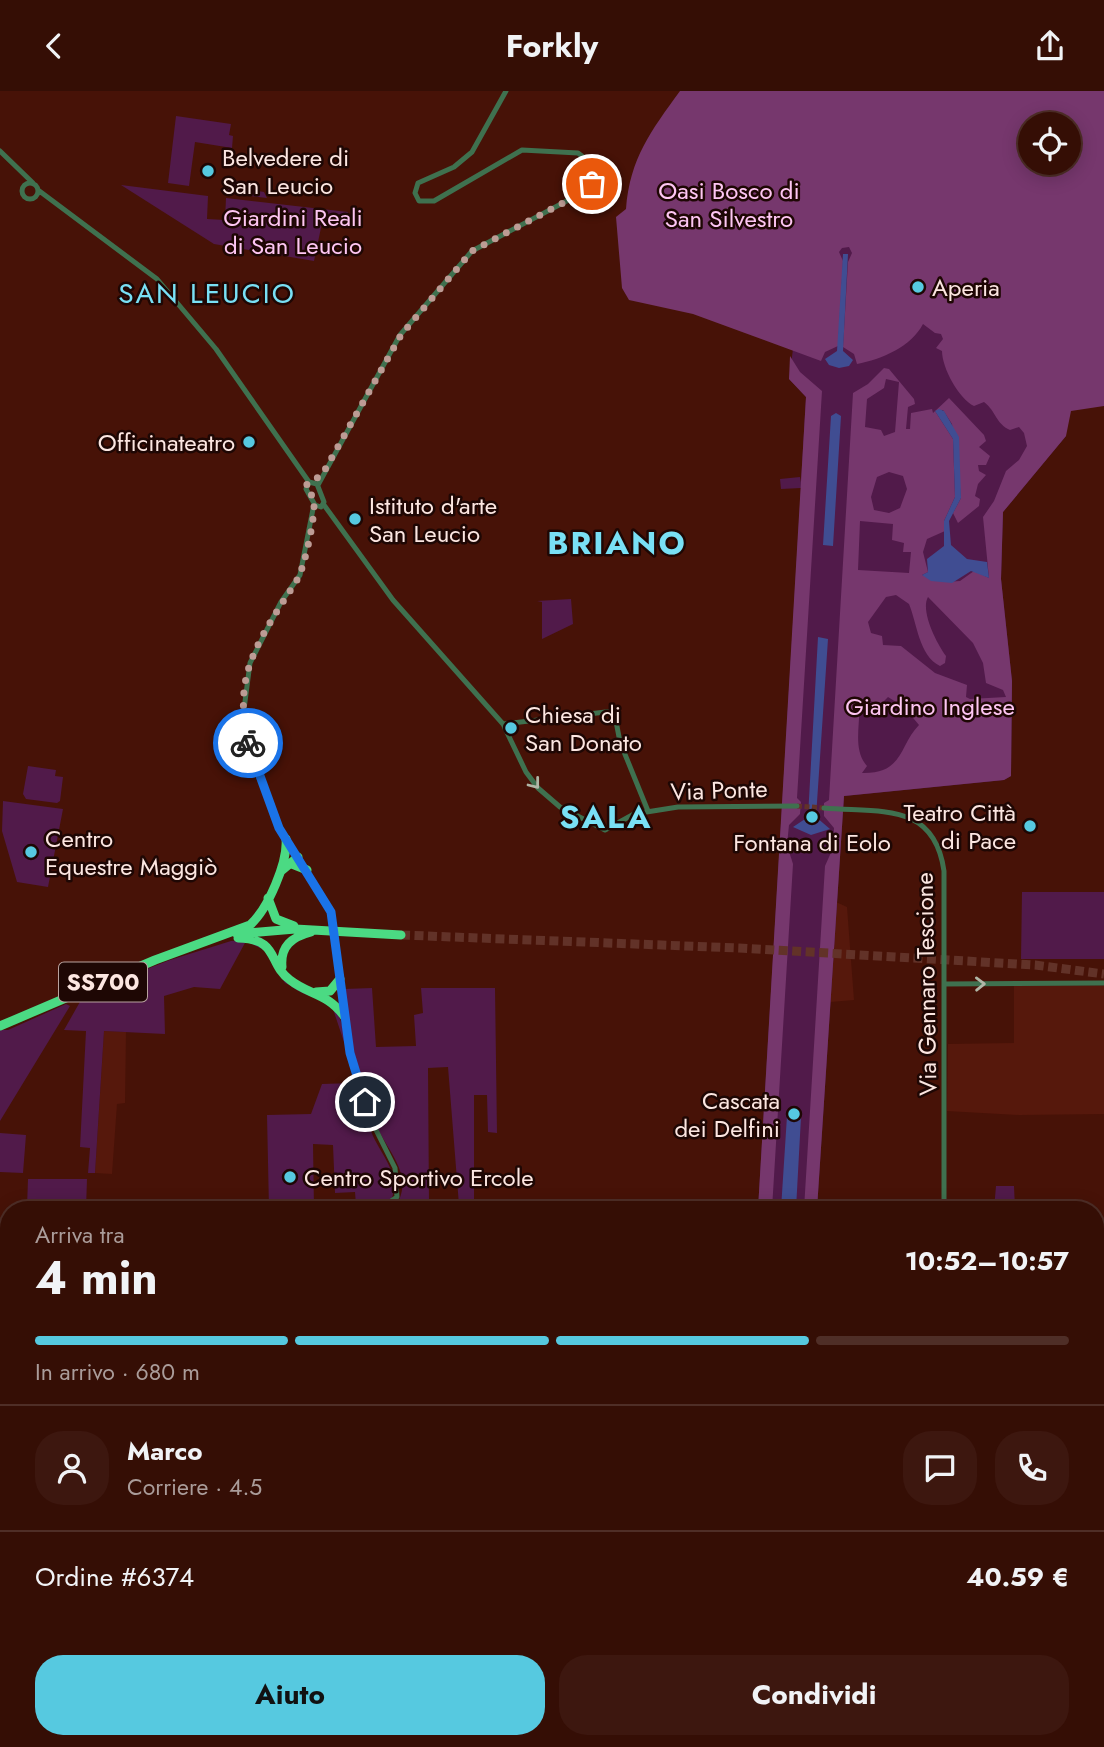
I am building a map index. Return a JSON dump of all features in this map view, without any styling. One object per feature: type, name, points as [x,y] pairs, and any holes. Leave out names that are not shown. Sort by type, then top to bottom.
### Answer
[{"type":"highway","points":[[286,839],[292,860],[307,870]]},
{"type":"highway","name":"SS700","points":[[0,1026],[155,960],[250,925],[258,917],[281,871],[292,860]]},
{"type":"highway","name":"SS700","points":[[268,897],[276,919],[292,926],[320,930]]},
{"type":"highway","name":"SS700","points":[[282,969],[283,951],[288,943],[295,937],[320,930]]},
{"type":"highway","name":"SS700","points":[[208,941],[259,931],[320,930],[401,935]]},
{"type":"highway","name":"SS700","points":[[208,941],[241,938],[260,943],[273,953],[291,981],[329,995],[344,1016]]},
{"type":"highway","points":[[329,995],[340,979]]},
{"type":"highway","points":[[329,995],[341,995]]},
{"type":"street","points":[[506,91],[472,152],[454,167],[418,183],[415,193],[419,201],[434,201],[522,150],[583,155],[595,166],[595,179],[578,195],[472,251],[401,335],[322,475],[306,489],[393,600],[503,724],[614,711],[620,742],[648,811]]},
{"type":"street","points":[[0,151],[34,184],[37,193],[140,263],[205,336],[313,483],[319,505],[314,515],[300,575],[281,602],[250,663],[243,708],[252,760],[286,839]]},
{"type":"street","points":[[19,171],[26,197],[37,193]]},
{"type":"street","points":[[23,187],[34,184]]},
{"type":"street","name":"Via Ponte","points":[[503,724],[526,772],[547,798],[605,830],[619,820],[648,811],[703,804],[797,806]]},
{"type":"street","name":"Via Gennaro Tescione","points":[[824,808],[897,813],[924,826],[938,844],[944,871],[944,1201]]},
{"type":"street","points":[[307,870],[327,903],[333,923],[344,1016],[358,1081],[373,1124],[395,1168],[395,1201]]},
{"type":"street","points":[[945,984],[1104,983]]},
{"type":"shaded area","points":[[836,902],[847,907],[854,1000],[830,1002]]},
{"type":"shaded area","points":[[1014,986],[1104,986],[1104,1114],[1019,1115],[947,1111],[948,1044],[1014,1043]]},
{"type":"shaded area","points":[[104,1031],[126,1032],[125,1103],[117,1104],[112,1174],[95,1173]]},
{"type":"green space","name":"Oasi Bosco di San Silvestro","points":[[680,91],[1104,91],[1104,406],[1071,411],[1066,436],[1003,512],[1001,579],[1012,681],[1011,776],[1004,780],[844,796],[818,1201],[804,1201],[825,866],[833,848],[834,828],[824,816],[824,803],[829,800],[853,393],[868,384],[884,368],[889,369],[914,399],[915,404],[908,407],[906,429],[910,429],[911,413],[932,409],[953,439],[955,497],[944,521],[945,531],[927,539],[923,552],[928,572],[922,575],[945,582],[960,581],[974,571],[989,578],[983,517],[994,501],[1006,471],[1019,460],[1027,446],[1024,433],[1019,427],[1010,430],[984,402],[974,406],[957,390],[948,374],[942,351],[936,348],[943,339],[941,334],[923,324],[911,339],[895,351],[857,364],[854,354],[843,347],[848,262],[852,253],[849,247],[842,248],[839,252],[843,261],[838,346],[825,352],[821,361],[693,314],[629,300],[622,288],[616,217],[626,209],[632,175],[644,146]],"holes":[[[886,379],[899,382],[895,432],[884,436],[881,430],[865,427],[867,399],[884,388]],[[889,472],[903,476],[907,489],[900,508],[889,513],[874,510],[871,497],[877,477]],[[860,521],[893,524],[892,540],[904,543],[903,552],[911,552],[909,573],[858,570]],[[896,595],[909,604],[923,647],[933,661],[940,666],[945,663],[946,656],[928,619],[928,597],[973,643],[983,663],[986,683],[1003,690],[1006,697],[970,699],[966,697],[967,685],[935,673],[901,646],[883,645],[882,636],[871,633],[868,622],[886,597]],[[888,697],[904,707],[919,725],[893,764],[876,772],[862,773],[867,766],[858,744],[859,703],[863,699],[881,704]]]},
{"type":"green space","points":[[176,116],[231,124],[229,135],[233,136],[232,148],[195,142],[189,186],[168,183]]},
{"type":"green space","points":[[229,180],[241,182],[241,188],[264,192],[267,198],[227,193]]},
{"type":"green space","name":"Giardini Reali di San Leucio","points":[[121,185],[208,196],[207,219],[225,220],[226,198],[348,212],[342,225],[322,223],[314,261],[214,244]]},
{"type":"green space","name":"Giardino Inglese","points":[[824,239],[869,242],[895,281],[1066,436],[1003,512],[1001,579],[1012,681],[1011,776],[1004,780],[844,796],[818,1201],[758,1201],[801,488],[781,489],[780,479],[800,477],[801,482],[806,397],[789,379],[793,349],[786,340]]},
{"type":"green space","points":[[790,356],[800,372],[822,391],[797,798],[801,802],[800,814],[789,825],[787,845],[793,864],[772,1201],[758,1201],[806,397],[789,379]]},
{"type":"green space","points":[[949,398],[984,435],[986,441],[979,447],[990,456],[986,465],[978,465],[979,471],[986,475],[978,484],[975,496],[980,499],[979,506],[958,523],[953,513],[961,498],[958,466],[952,424],[943,410],[935,411]]},
{"type":"green space","points":[[571,599],[573,624],[542,639],[542,602],[537,601]]},
{"type":"green space","points":[[28,766],[56,770],[55,776],[63,777],[60,801],[57,803],[26,799],[23,794]]},
{"type":"green space","name":"Centro Equestre Maggiò","points":[[3,801],[63,809],[48,887],[17,882],[2,831]]},
{"type":"green space","points":[[1022,892],[1104,892],[1104,959],[1021,959]]},
{"type":"green space","points":[[231,941],[246,941],[220,989],[194,987],[164,996],[165,1034],[104,1031],[95,1173],[88,1173],[90,1148],[80,1147],[86,1031],[64,1030],[85,993],[170,960]]},
{"type":"green space","points":[[246,941],[262,946],[266,951]]},
{"type":"green space","points":[[291,986],[321,999],[305,994]]},
{"type":"green space","points":[[372,988],[376,1047],[416,1046],[414,1015],[423,1013],[421,988],[495,988],[497,1133],[488,1132],[487,1095],[474,1095],[474,1201],[459,1201],[448,1067],[428,1068],[429,1201],[399,1200],[402,1176],[375,1122],[361,1085],[344,989]]},
{"type":"green space","points":[[321,999],[338,1013],[346,1048],[333,1009]]},
{"type":"green space","points":[[66,1004],[70,1006],[0,1121],[0,1030],[8,1030]]},
{"type":"green space","points":[[353,1083],[373,1136],[392,1173],[394,1189],[392,1198],[387,1201],[356,1201],[355,1192],[335,1193],[333,1145],[313,1144],[314,1201],[269,1201],[267,1115],[311,1114],[322,1084]]},
{"type":"green space","points":[[0,1133],[26,1135],[23,1173],[0,1172]]},
{"type":"green space","points":[[28,1179],[87,1179],[86,1201],[27,1201]]},
{"type":"green space","points":[[996,1186],[1014,1186],[1015,1201],[995,1201]]},
{"type":"water","points":[[843,254],[848,254],[843,351],[853,360],[849,366],[839,368],[829,365],[825,359],[837,351]]},
{"type":"water","points":[[935,411],[944,411],[959,437],[961,498],[949,521],[951,545],[967,559],[987,562],[989,578],[971,571],[952,583],[931,581],[922,575],[928,572],[927,559],[944,546],[944,521],[955,497],[953,439]]},
{"type":"water","points":[[836,413],[841,416],[833,546],[823,545],[831,416]]},
{"type":"water","points":[[818,637],[828,639],[816,817],[830,829],[811,835],[793,827],[808,817]]},
{"type":"water","points":[[795,1114],[801,1117],[796,1201],[782,1201],[787,1116]]},
{"type":"tunnel","points":[[797,806],[824,808]]},
{"type":"tunnel","points":[[401,935],[739,948],[1035,965],[1104,974]]},
{"type":"way so far","points":[[248,743],[243,717],[246,679],[250,663],[277,609],[300,575],[314,511],[314,499],[306,489],[307,484],[322,475],[401,335],[472,251],[481,243],[578,195],[592,184]]},
{"type":"place","name":"Belvedere di San Leucio","points":[[208,171]]},
{"type":"place","name":"Aperia","points":[[918,287]]},
{"type":"place","name":"Officinateatro","points":[[249,442]]},
{"type":"place","name":"Istituto d'arte San Leucio","points":[[355,519]]},
{"type":"place","name":"Chiesa di San Donato","points":[[511,728]]},
{"type":"place","name":"Fontana di Eolo","points":[[812,817]]},
{"type":"place","name":"Teatro Città di Pace","points":[[1030,826]]},
{"type":"place","name":"Centro Equestre Maggiò","points":[[31,852]]},
{"type":"place","name":"Cascata dei Delfini","points":[[794,1114]]},
{"type":"place","name":"Centro Sportivo Ercole","points":[[290,1177]]},
{"type":"district","name":"SAN LEUCIO","points":[[207,293]]},
{"type":"district","name":"BRIANO","points":[[617,543]]},
{"type":"district","name":"SALA","points":[[606,817]]},
{"type":"route","points":[[248,743],[279,828],[323,895],[331,912],[352,1065],[365,1102]]}]
